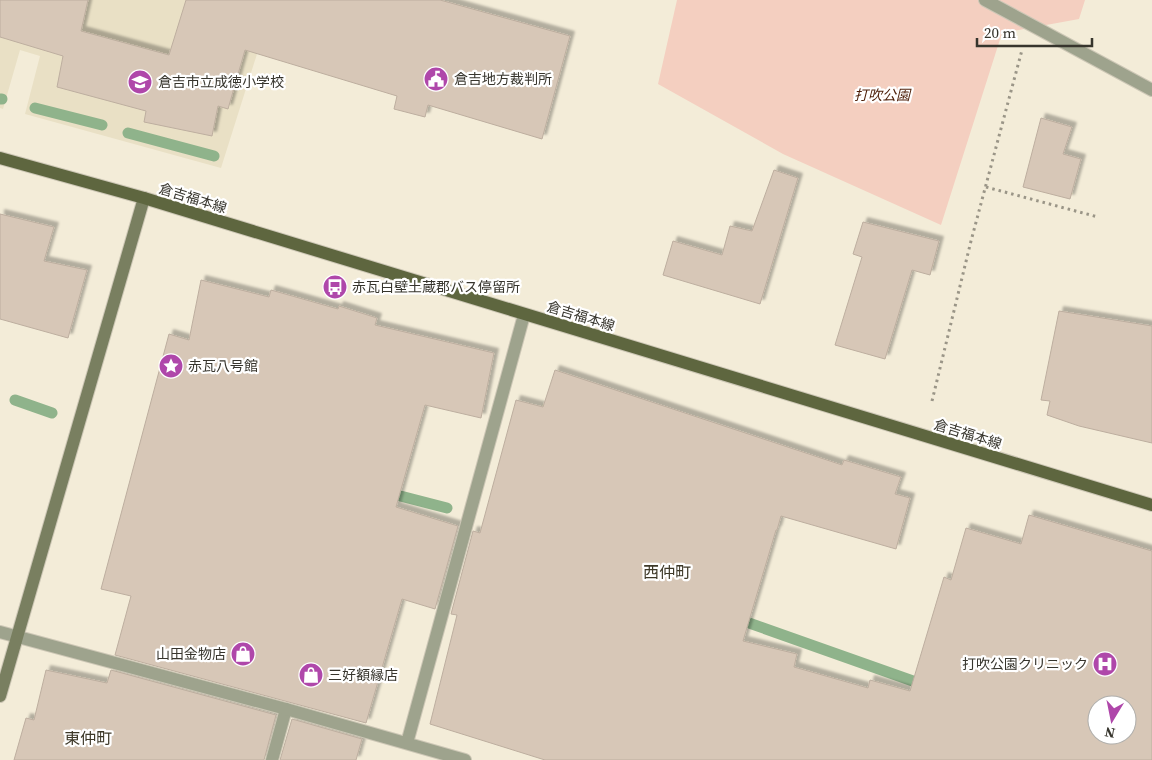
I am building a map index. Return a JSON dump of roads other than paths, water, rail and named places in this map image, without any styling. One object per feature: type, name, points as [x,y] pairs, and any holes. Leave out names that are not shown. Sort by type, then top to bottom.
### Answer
[{"type":"main road","name":"倉吉福本線","points":[[0,158],[144,198],[1152,505]]},
{"type":"street","points":[[985,0],[1152,90]]},
{"type":"street","points":[[0,696],[144,198]]},
{"type":"street","points":[[407,743],[524,315]]},
{"type":"street","points":[[0,632],[286,709],[465,760]]},
{"type":"street","points":[[272,760],[286,709]]},
{"type":"waterway","points":[[35,108],[102,125]]},
{"type":"waterway","points":[[128,133],[214,156]]},
{"type":"waterway","points":[[15,400],[52,413]]},
{"type":"waterway","points":[[385,492],[447,508]]},
{"type":"waterway","points":[[735,618],[927,686]]},
{"type":"place","name":"倉吉地方裁判所","points":[[436,79]]},
{"type":"place","name":"倉吉市立成徳小学校","points":[[140,82]]},
{"type":"place","name":"赤瓦白壁土蔵郡バス停留所","points":[[335,287]]},
{"type":"place","name":"赤瓦八号館","points":[[171,366]]},
{"type":"place","name":"山田金物店","points":[[243,654]]},
{"type":"place","name":"打吹公園クリニック","points":[[1105,664]]},
{"type":"place","name":"三好額縁店","points":[[311,675]]},
{"type":"district","name":"西仲町","points":[[667,572]]},
{"type":"district","name":"東仲町","points":[[88,738]]},
{"type":"park label","name":"打吹公園","points":[[882,95]]}]
